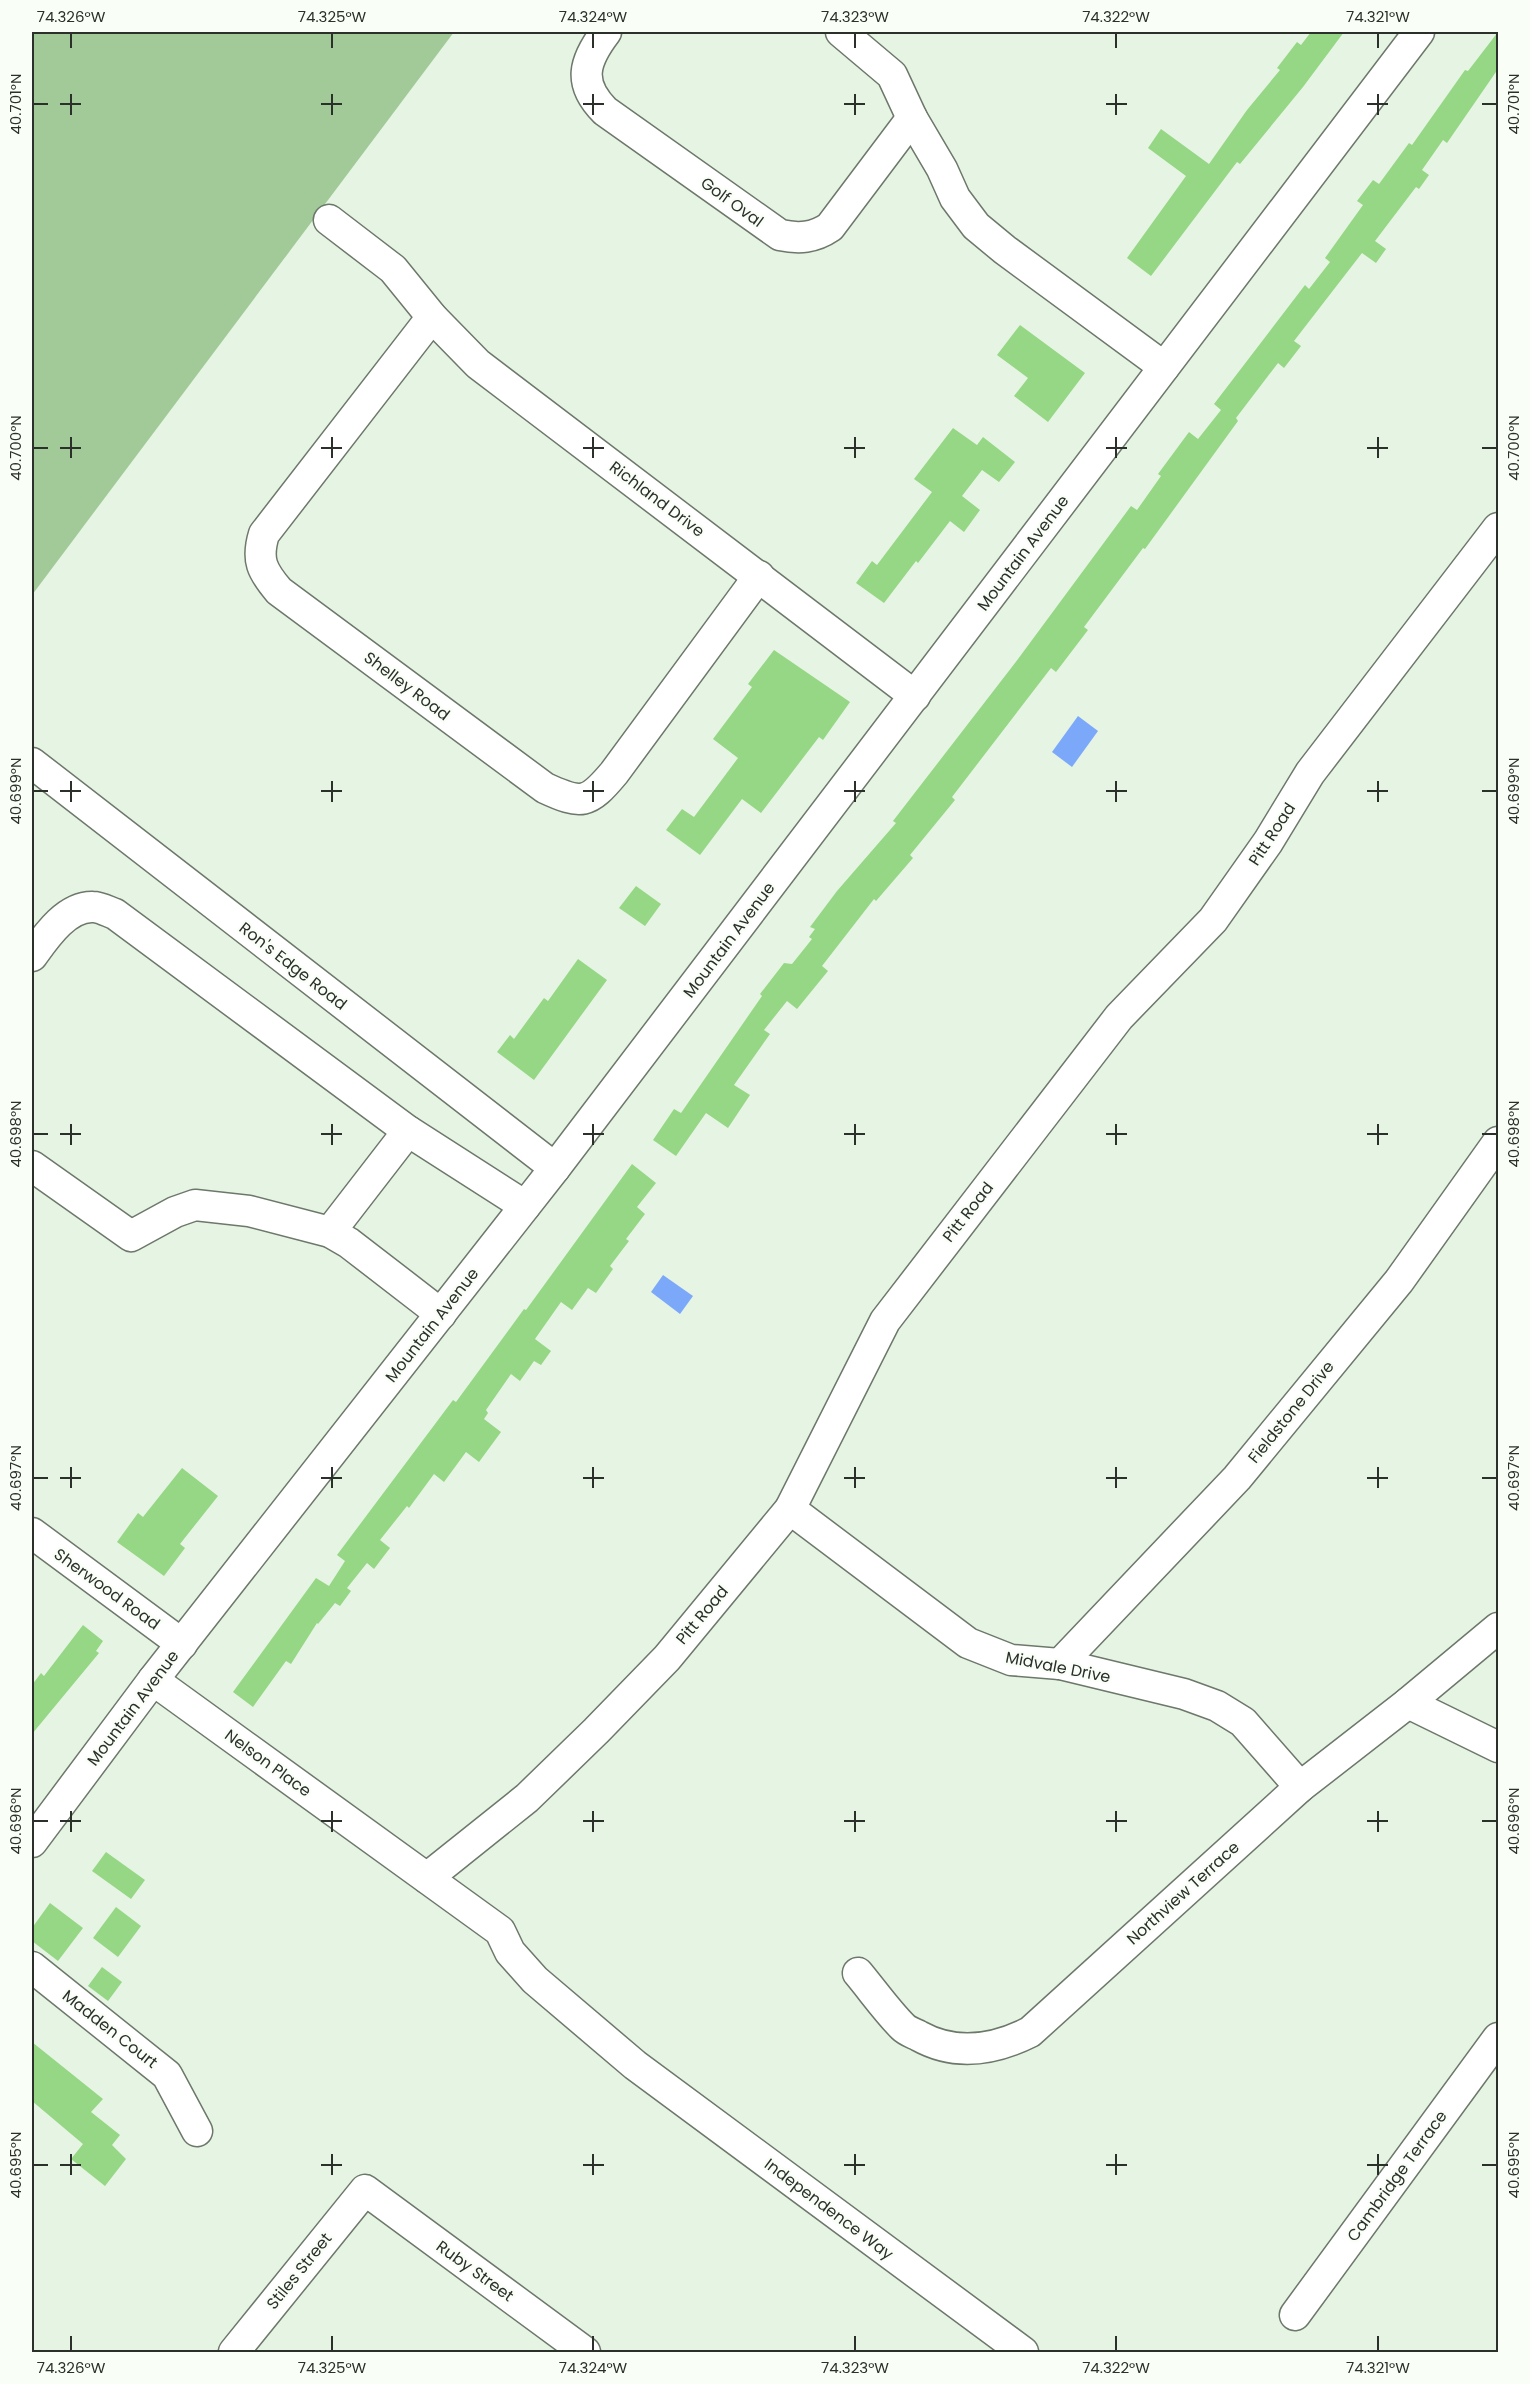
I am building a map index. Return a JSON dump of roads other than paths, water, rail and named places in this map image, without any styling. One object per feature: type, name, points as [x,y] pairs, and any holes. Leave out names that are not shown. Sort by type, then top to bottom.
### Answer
[{"type":"street","name":"Golf Oval","points":[[606,32],[589,58],[586,72],[588,87],[595,101],[605,111],[780,235],[795,238],[810,237],[830,227],[912,118]]},
{"type":"street","points":[[841,32],[892,75],[912,118],[942,169],[955,198],[976,226],[1164,367]]},
{"type":"street","name":"Mountain Avenue","points":[[32,1842],[153,1680],[555,1168],[1419,32]]},
{"type":"street","name":"Richland Drive","points":[[329,220],[393,269],[432,317],[478,364],[915,696]]},
{"type":"street","name":"Shelley Road","points":[[432,317],[264,534],[259,552],[263,569],[279,591],[545,788],[568,799],[583,799],[596,794],[614,773],[759,576]]},
{"type":"street","name":"Pitt Road","points":[[427,1878],[527,1798],[596,1731],[666,1658],[790,1509],[885,1321],[1119,1017],[1213,920],[1268,842],[1310,774],[1496,535]]},
{"type":"street","name":"Ron's Edge Road","points":[[32,763],[555,1168]]},
{"type":"street","points":[[32,956],[50,932],[73,913],[92,907],[116,914],[408,1131],[525,1206]]},
{"type":"street","points":[[330,1232],[408,1131]]},
{"type":"street","name":"Fieldstone Drive","points":[[1060,1664],[1237,1478],[1399,1281],[1498,1142]]},
{"type":"street","points":[[32,1166],[131,1236],[175,1212],[195,1205],[249,1211],[330,1232],[349,1243],[441,1314]]},
{"type":"street","name":"Midvale Drive","points":[[790,1509],[968,1643],[1011,1660],[1060,1664],[1184,1694],[1217,1706],[1243,1722],[1300,1787]]},
{"type":"street","name":"Sherwood Road","points":[[32,1533],[182,1644]]},
{"type":"street","name":"Northview Terrace","points":[[858,1973],[904,2028],[925,2040],[960,2048],[984,2048],[1008,2042],[1030,2032],[1300,1787],[1498,1628]]},
{"type":"street","name":"Nelson Place","points":[[153,1680],[500,1931]]},
{"type":"street","points":[[1408,1702],[1498,1746]]},
{"type":"street","name":"Independence Way","points":[[500,1931],[510,1952],[535,1980],[635,2065],[1023,2352]]},
{"type":"street","name":"Madden Court","points":[[32,1967],[168,2074],[197,2130]]},
{"type":"street","name":"Cambridge Terrace","points":[[1295,2315],[1498,2038]]},
{"type":"street","name":"Stiles Street","points":[[234,2352],[365,2190]]},
{"type":"street","name":"Ruby Street","points":[[365,2190],[585,2352]]},
{"type":"water","points":[[1078,716],[1098,731],[1072,767],[1052,752]]},
{"type":"water","points":[[663,1275],[693,1296],[680,1314],[651,1292]]}]
